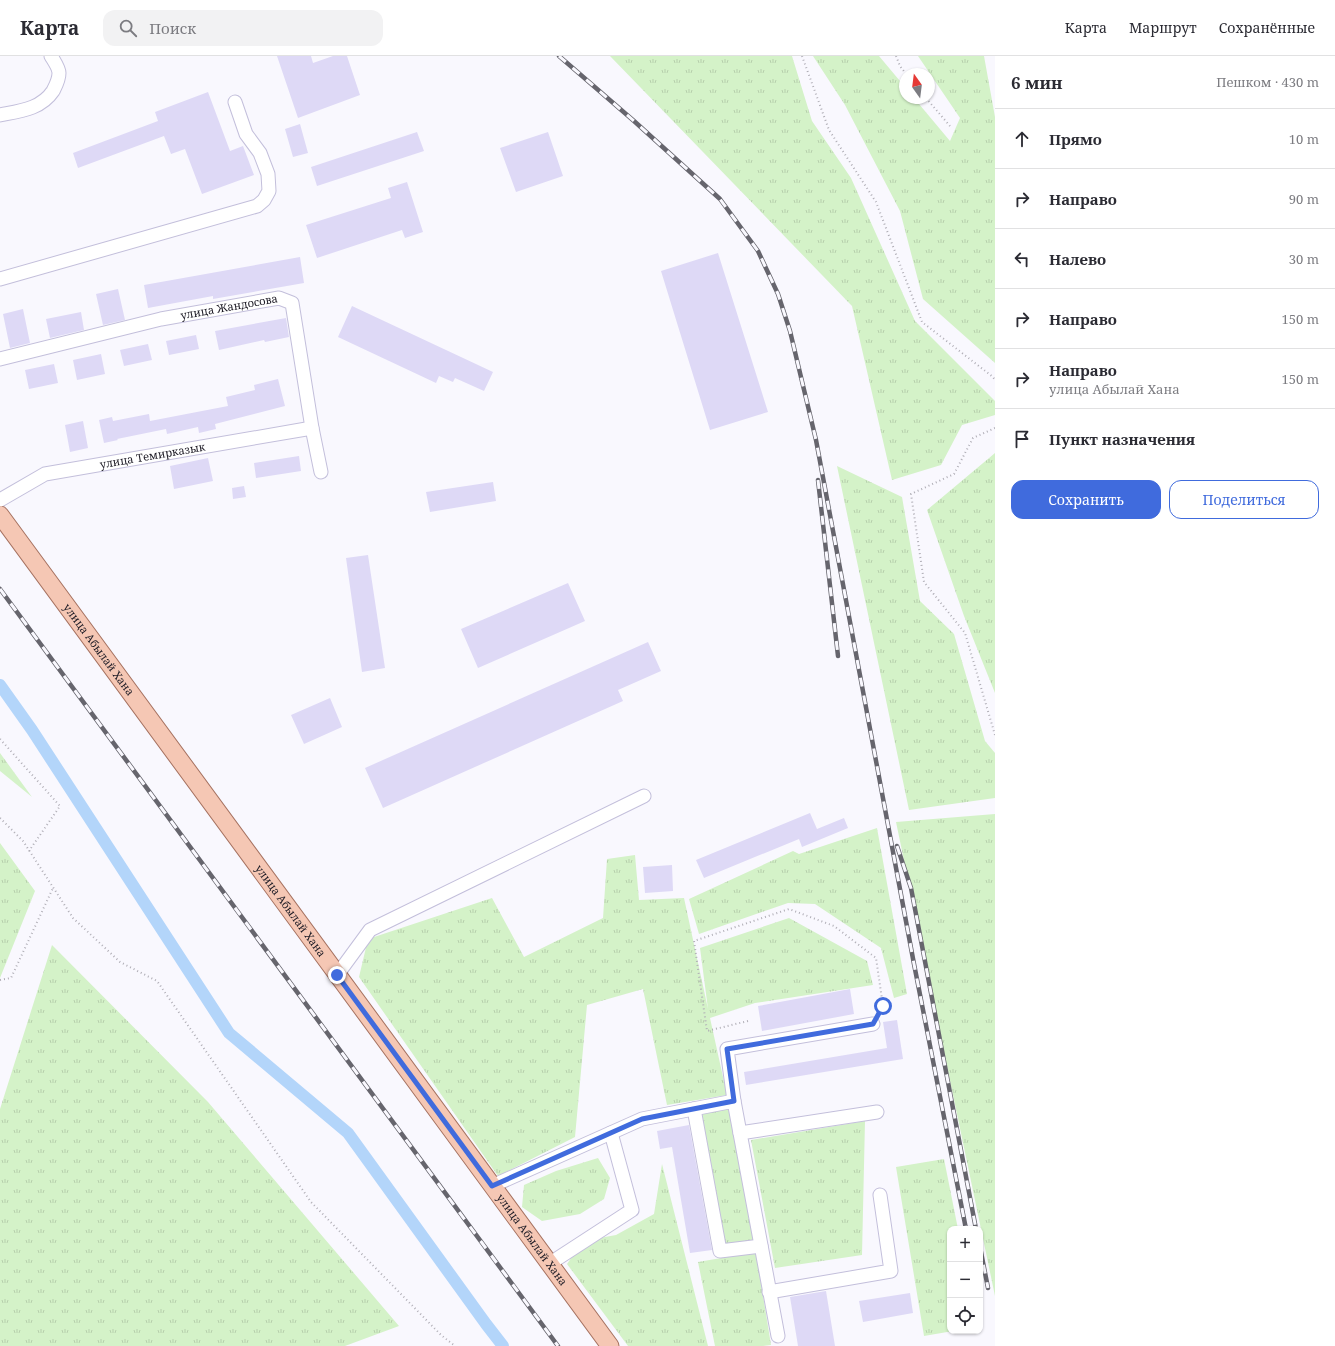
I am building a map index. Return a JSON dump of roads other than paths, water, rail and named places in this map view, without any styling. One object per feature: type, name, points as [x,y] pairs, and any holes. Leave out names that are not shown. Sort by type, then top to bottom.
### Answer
[{"type":"main road","name":"улица Абылай Хана","points":[[0,515],[610,1346]]},
{"type":"street","points":[[0,114],[26,110],[42,103],[51,93],[58,83],[59,72],[51,56]]},
{"type":"street","points":[[0,279],[257,206],[264,200],[269,191],[268,174],[260,153],[246,134],[235,102]]},
{"type":"street","name":"улица Жандосова","points":[[0,359],[161,319],[279,298],[292,303],[312,428],[321,472]]},
{"type":"street","name":"улица Темирказык","points":[[0,500],[45,474],[312,428]]},
{"type":"street","points":[[337,975],[370,930],[644,796]]},
{"type":"street","points":[[778,1336],[734,1101],[727,1049],[873,1024]]},
{"type":"street","points":[[492,1186],[642,1119],[734,1101]]},
{"type":"street","points":[[694,1109],[720,1251],[761,1246]]},
{"type":"street","points":[[740,1133],[877,1112]]},
{"type":"street","points":[[549,1264],[632,1210],[611,1133]]},
{"type":"street","points":[[769,1292],[891,1271],[880,1195]]},
{"type":"waterway","points":[[0,685],[32,730],[229,1033],[348,1133],[503,1346]]},
{"type":"railway","points":[[559,56],[634,121],[720,199],[758,251],[778,294],[790,331],[816,440],[914,964],[965,1226]]},
{"type":"railway","points":[[818,480],[838,656]]},
{"type":"railway","points":[[0,589],[558,1346]]},
{"type":"railway","points":[[897,846],[911,888],[975,1226]]},
{"type":"railway","points":[[983,1262],[988,1288]]}]
